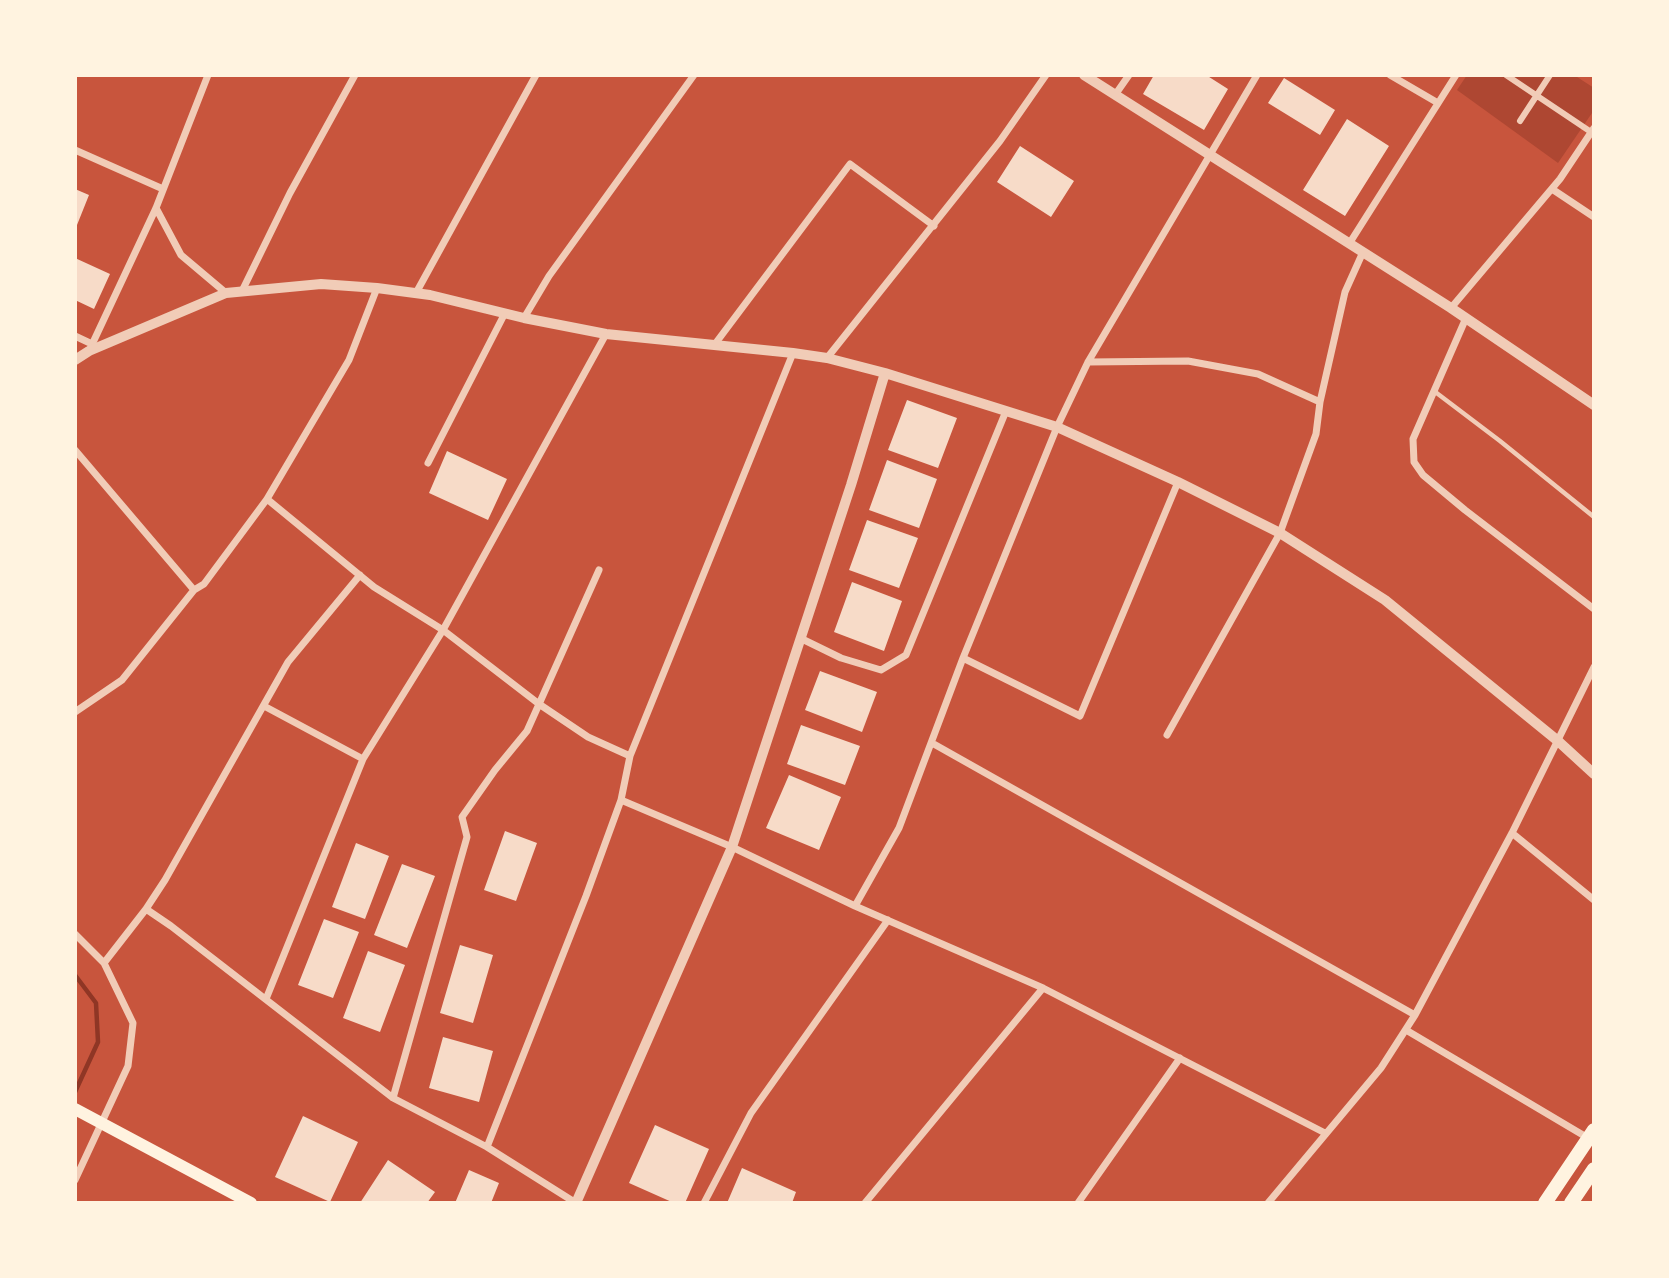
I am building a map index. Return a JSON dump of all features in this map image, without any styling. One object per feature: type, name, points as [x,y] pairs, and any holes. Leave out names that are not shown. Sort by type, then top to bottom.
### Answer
[{"type":"highway","points":[[1545,1203],[1591,1134]]},
{"type":"highway","points":[[1571,1203],[1594,1169]]},
{"type":"main road","points":[[75,1109],[251,1203]]},
{"type":"street","points":[[90,348],[156,208],[208,75]]},
{"type":"street","points":[[242,291],[290,193],[355,75]]},
{"type":"street","points":[[416,293],[536,75]]},
{"type":"street","points":[[524,318],[549,276],[694,75]]},
{"type":"street","points":[[827,358],[1000,141],[1046,75]]},
{"type":"street","points":[[1084,75],[1451,308],[1594,405]]},
{"type":"street","points":[[1115,95],[1129,75]]},
{"type":"street","points":[[855,906],[899,828],[963,658],[1057,427],[1087,362],[1257,75]]},
{"type":"street","points":[[1390,75],[1438,103]]},
{"type":"street","points":[[1349,244],[1455,75]]},
{"type":"street","points":[[1451,308],[1552,189],[1593,130],[1506,75]]},
{"type":"street","points":[[1520,121],[1550,75]]},
{"type":"street","points":[[75,150],[163,189]]},
{"type":"street","points":[[715,344],[850,164],[934,226]]},
{"type":"street","points":[[1552,189],[1594,217]]},
{"type":"street","points":[[156,208],[181,255],[226,293]]},
{"type":"street","points":[[1167,736],[1280,533],[1316,434],[1320,402],[1345,292],[1363,253]]},
{"type":"street","points":[[75,360],[90,348],[226,293],[321,284],[416,293],[606,334],[793,353],[827,358],[885,373],[1057,427],[1178,482],[1280,533],[1385,600],[1558,741],[1594,774]]},
{"type":"street","points":[[75,712],[122,681],[194,590],[204,584],[267,499],[349,360],[377,288]]},
{"type":"street","points":[[428,463],[505,313]]},
{"type":"street","points":[[1466,318],[1413,439],[1414,462],[1423,475],[1594,609]]},
{"type":"street","points":[[266,999],[363,759],[443,630],[606,334]]},
{"type":"street","points":[[75,336],[90,348]]},
{"type":"street","points":[[487,1147],[621,800],[630,756],[793,353]]},
{"type":"street","points":[[1087,362],[1188,361],[1258,374],[1320,402]]},
{"type":"street","points":[[146,909],[393,1098],[487,1147],[576,1203],[732,847],[885,373]]},
{"type":"street","points":[[800,638],[841,658],[881,670],[906,655],[1006,411]]},
{"type":"street","points":[[75,450],[194,590]]},
{"type":"street","points":[[963,658],[1080,716],[1178,482]]},
{"type":"street","points":[[267,499],[374,587],[443,630],[538,704],[588,737],[630,756]]},
{"type":"street","points":[[393,1098],[467,837],[461,817],[527,731],[599,570]]},
{"type":"street","points":[[104,963],[146,909],[288,662],[359,575]]},
{"type":"street","points":[[1268,1203],[1381,1068],[1415,1016],[1512,833],[1594,667]]},
{"type":"street","points":[[264,706],[363,759]]},
{"type":"street","points":[[932,743],[1415,1016]]},
{"type":"street","points":[[621,800],[732,847],[855,906],[1043,988],[1325,1133]]},
{"type":"street","points":[[1512,833],[1594,900]]},
{"type":"street","points":[[704,1203],[751,1113],[888,920]]},
{"type":"street","points":[[75,934],[104,963],[133,1023],[128,1066],[104,1123],[75,1180]]},
{"type":"street","points":[[865,1203],[1043,988]]},
{"type":"street","points":[[1406,1030],[1591,1134]]},
{"type":"street","points":[[1078,1203],[1180,1058]]},
{"type":"lane","points":[[1434,391],[1594,517]]},
{"type":"shaded area","points":[[1467,75],[1574,75],[1594,88],[1594,110],[1558,163],[1457,90]]},
{"type":"building","points":[[1154,75],[1206,75],[1228,89],[1204,130],[1143,94]]},
{"type":"building","points":[[1284,78],[1335,110],[1320,135],[1268,103]]},
{"type":"building","points":[[1347,119],[1389,146],[1345,216],[1303,190]]},
{"type":"building","points":[[1020,146],[1074,181],[1051,217],[997,182]]},
{"type":"building","points":[[75,189],[89,195],[75,230]]},
{"type":"building","points":[[75,258],[110,274],[94,309],[75,300]]},
{"type":"building","points":[[907,400],[957,418],[938,468],[888,450]]},
{"type":"building","points":[[447,451],[507,479],[488,520],[429,493]]},
{"type":"building","points":[[887,460],[937,479],[919,528],[869,510]]},
{"type":"building","points":[[867,520],[918,538],[899,588],[849,570]]},
{"type":"building","points":[[852,582],[902,601],[884,651],[834,632]]},
{"type":"building","points":[[820,671],[877,692],[862,732],[805,710]]},
{"type":"building","points":[[801,725],[860,746],[845,785],[787,764]]},
{"type":"building","points":[[789,775],[841,797],[819,850],[766,828]]},
{"type":"building","points":[[505,831],[537,843],[516,901],[484,890]]},
{"type":"building","points":[[356,843],[389,856],[365,919],[332,907]]},
{"type":"building","points":[[402,864],[435,876],[407,948],[374,935]]},
{"type":"building","points":[[324,919],[359,932],[333,998],[298,985]]},
{"type":"building","points":[[460,945],[493,955],[473,1023],[440,1013]]},
{"type":"building","points":[[368,951],[405,965],[380,1032],[343,1018]]},
{"type":"building","points":[[443,1037],[493,1051],[479,1102],[429,1088]]},
{"type":"building","points":[[303,1116],[358,1142],[330,1202],[275,1177]]},
{"type":"building","points":[[655,1125],[709,1149],[685,1203],[674,1203],[629,1183]]},
{"type":"building","points":[[388,1160],[435,1192],[427,1203],[360,1203]]},
{"type":"building","points":[[742,1168],[796,1192],[792,1203],[727,1203]]},
{"type":"building","points":[[469,1170],[499,1183],[491,1203],[455,1203]]},
{"type":"waterway","points":[[75,975],[96,1003],[98,1042],[75,1092]]}]
